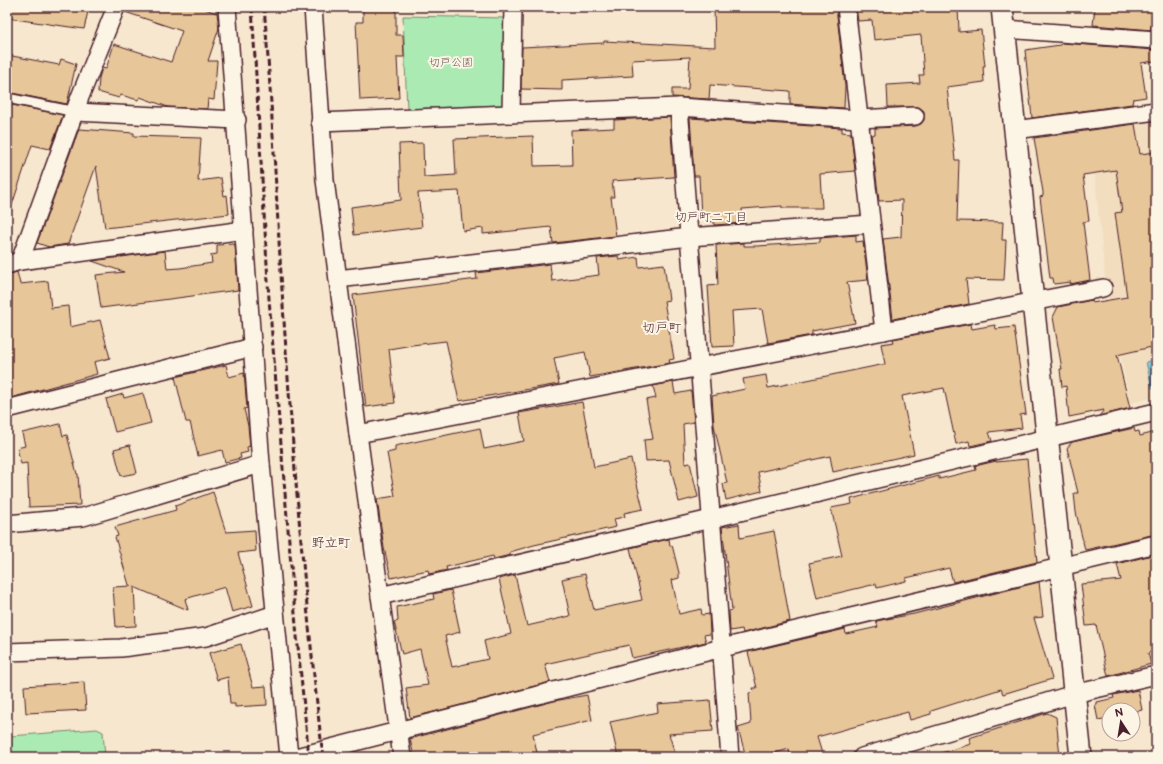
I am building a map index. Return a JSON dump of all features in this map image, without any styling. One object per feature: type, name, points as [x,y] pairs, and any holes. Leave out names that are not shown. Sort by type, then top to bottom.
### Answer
[{"type":"street","points":[[13,263],[76,112],[80,97],[116,7]]},
{"type":"street","points":[[227,7],[261,464],[288,757]]},
{"type":"street","points":[[313,7],[320,122],[338,279],[402,757]]},
{"type":"street","points":[[511,114],[513,7]]},
{"type":"street","points":[[846,7],[884,331]]},
{"type":"street","points":[[1002,7],[1046,438],[1081,757]]},
{"type":"street","points":[[1004,29],[1156,40]]},
{"type":"street","points":[[320,122],[679,107],[859,118],[916,116]]},
{"type":"street","points":[[679,107],[730,757]]},
{"type":"street","points":[[1015,130],[1156,111]]},
{"type":"street","points":[[76,112],[236,120]]},
{"type":"street","points":[[338,279],[689,237],[871,224]]},
{"type":"street","points":[[13,263],[244,230]]},
{"type":"street","points":[[358,434],[1103,288]]},
{"type":"street","points":[[7,409],[253,347]]},
{"type":"street","points":[[380,596],[712,519],[1156,412]]},
{"type":"street","points":[[7,524],[84,517],[261,464]]},
{"type":"street","points":[[296,757],[722,648],[1156,544]]},
{"type":"street","points":[[7,652],[121,648],[206,637],[275,614]]},
{"type":"street","points":[[862,757],[1074,694],[1156,675]]},
{"type":"lane","points":[[7,98],[76,112]]},
{"type":"shaded area","points":[[1156,119],[1156,397],[1130,403],[1105,277],[1090,128]]},
{"type":"green space","name":"切戸公園","points":[[403,16],[506,18],[505,100],[502,105],[407,109]]},
{"type":"green space","points":[[97,729],[103,732],[105,757],[12,757],[11,736]]},
{"type":"water","points":[[1156,359],[1156,388],[1152,388],[1146,362]]},
{"type":"building","points":[[7,7],[89,7],[84,29],[7,18]]},
{"type":"building","points":[[126,7],[199,7],[217,13],[219,28],[208,61],[217,61],[214,100],[208,99],[207,109],[168,107],[140,97],[138,100],[121,95],[119,98],[98,92],[99,78],[102,68],[106,69],[114,44],[171,62],[182,31],[125,12]]},
{"type":"building","points":[[363,7],[396,7],[396,35],[403,35],[404,57],[397,57],[399,98],[360,100],[356,22],[363,22]]},
{"type":"building","points":[[714,7],[729,7],[729,10],[767,9],[767,7],[836,7],[845,86],[844,108],[790,104],[790,91],[710,85],[709,99],[672,97],[672,89],[688,89],[690,57],[632,60],[633,76],[562,80],[562,90],[521,89],[522,47],[604,43],[604,41],[715,47]]},
{"type":"building","points":[[856,7],[958,7],[959,32],[981,30],[985,66],[983,66],[984,82],[947,87],[955,160],[959,160],[957,221],[1003,222],[1002,240],[1006,240],[1004,280],[966,279],[969,304],[893,319],[883,239],[901,237],[902,200],[879,201],[871,135],[875,134],[875,128],[916,126],[921,124],[924,120],[924,111],[919,107],[888,107],[887,85],[920,83],[919,75],[924,75],[921,35],[874,40],[872,20],[858,21]]},
{"type":"building","points":[[1095,7],[1153,7],[1151,30],[1093,25]]},
{"type":"building","points":[[1062,43],[1154,50],[1155,61],[1141,63],[1146,97],[1133,99],[1132,104],[1032,118],[1025,50],[1060,45]]},
{"type":"building","points":[[7,55],[59,65],[61,59],[76,64],[67,104],[7,92]]},
{"type":"building","points":[[7,104],[63,115],[50,149],[32,145],[10,211],[7,211]]},
{"type":"building","points":[[670,117],[674,177],[612,181],[614,197],[611,197],[616,236],[553,243],[551,227],[483,234],[483,228],[463,231],[459,191],[418,193],[422,227],[354,235],[351,207],[401,200],[399,144],[423,143],[424,177],[456,175],[454,139],[533,136],[534,166],[572,165],[571,130],[614,128],[614,120]]},
{"type":"building","points":[[690,118],[842,128],[842,132],[851,133],[855,171],[820,174],[822,208],[782,208],[782,206],[742,209],[743,223],[714,225],[714,221],[709,222],[709,218],[701,218],[699,176],[694,176]]},
{"type":"building","points":[[1135,124],[1140,154],[1156,152],[1156,346],[1117,355],[1130,408],[1099,416],[1104,410],[1069,417],[1066,386],[1062,387],[1060,369],[1062,369],[1053,317],[1058,307],[1092,300],[1092,303],[1127,297],[1115,213],[1122,212],[1116,170],[1083,175],[1089,221],[1083,222],[1090,280],[1070,284],[1071,282],[1054,284],[1053,278],[1050,278],[1040,197],[1043,196],[1043,192],[1034,138]]},
{"type":"building","points":[[79,129],[134,133],[134,136],[201,138],[198,181],[221,178],[224,196],[227,195],[229,214],[105,228],[96,166],[68,244],[49,247],[37,243]]},
{"type":"building","points":[[856,235],[856,242],[863,241],[868,280],[847,282],[855,323],[812,331],[812,335],[768,343],[762,309],[732,311],[734,346],[712,347],[708,286],[718,285],[716,245],[744,243],[744,246],[757,246],[820,242],[820,238]]},
{"type":"building","points":[[235,244],[238,290],[101,308],[96,275],[124,272],[92,261],[165,251],[167,269],[180,268],[212,263],[211,255],[217,254],[217,245]]},
{"type":"building","points":[[618,256],[619,260],[638,257],[639,267],[664,264],[669,300],[664,301],[674,359],[669,360],[670,363],[590,377],[585,352],[554,358],[559,384],[459,401],[446,341],[412,345],[389,349],[395,403],[366,407],[353,295],[477,279],[476,273],[550,264],[552,281],[599,275],[597,258]]},
{"type":"building","points":[[17,272],[20,284],[48,281],[51,308],[68,306],[70,327],[100,320],[110,358],[94,362],[97,374],[7,399],[7,275]]},
{"type":"building","points":[[971,324],[972,329],[995,325],[996,329],[1014,327],[1026,414],[1020,415],[1022,428],[989,432],[992,441],[970,446],[969,441],[956,444],[944,388],[902,396],[914,454],[833,472],[830,456],[758,472],[762,491],[726,500],[723,484],[727,483],[714,425],[712,396],[745,389],[743,379],[766,375],[768,388],[885,364],[881,344],[894,342],[893,339]]},
{"type":"building","points":[[226,365],[229,377],[244,373],[247,408],[244,409],[248,426],[250,446],[247,447],[248,452],[240,454],[241,458],[225,462],[222,450],[198,456],[190,422],[186,422],[175,377]]},
{"type":"building","points":[[673,382],[675,394],[691,391],[694,422],[683,424],[685,464],[690,463],[698,497],[679,502],[669,460],[646,461],[644,440],[653,439],[646,400],[656,398],[653,386]]},
{"type":"building","points":[[143,393],[151,423],[115,432],[106,399],[123,394],[124,398]]},
{"type":"building","points":[[582,402],[594,467],[631,459],[643,509],[624,513],[625,517],[614,519],[616,527],[534,545],[510,552],[510,555],[494,559],[493,556],[446,567],[447,570],[429,574],[428,570],[391,578],[384,548],[377,499],[395,496],[387,453],[395,451],[395,446],[480,428],[484,449],[524,441],[519,413]]},
{"type":"building","points":[[60,424],[63,436],[67,435],[78,474],[80,505],[29,507],[27,463],[21,464],[17,448],[25,446],[22,433]]},
{"type":"building","points":[[1134,428],[1135,432],[1139,431],[1140,436],[1156,432],[1156,534],[1085,550],[1076,512],[1074,493],[1078,493],[1067,448],[1072,442]]},
{"type":"building","points":[[130,445],[137,473],[121,476],[114,449]]},
{"type":"building","points":[[1027,459],[1037,562],[953,582],[949,568],[906,578],[906,581],[877,588],[876,584],[817,598],[809,563],[842,556],[831,508],[852,504],[851,499],[939,476],[939,479],[976,470],[975,466],[996,461]]},
{"type":"building","points":[[213,492],[226,532],[255,530],[256,551],[238,553],[253,606],[232,612],[225,587],[185,599],[188,610],[134,587],[136,626],[116,627],[113,587],[131,586],[129,585],[115,537],[118,536],[115,527],[176,510],[175,506]]},
{"type":"building","points":[[739,524],[740,538],[774,531],[790,621],[743,633],[742,629],[730,631],[729,611],[732,610],[722,527]]},
{"type":"building","points":[[669,539],[679,573],[679,578],[672,580],[679,614],[701,609],[702,615],[709,614],[710,634],[704,635],[706,642],[632,658],[629,645],[545,664],[550,682],[410,718],[406,688],[428,685],[420,649],[402,654],[394,622],[398,621],[397,607],[434,599],[433,594],[451,590],[460,632],[445,636],[452,667],[488,659],[484,641],[511,634],[499,579],[515,575],[527,626],[570,616],[562,579],[585,574],[594,610],[642,600],[630,548]]},
{"type":"building","points":[[1156,554],[1156,651],[1148,653],[1151,664],[1108,676],[1096,625],[1086,626],[1081,584],[1121,580],[1117,564]]},
{"type":"building","points":[[1039,582],[1043,617],[1034,618],[1052,679],[1003,694],[1001,689],[931,711],[931,714],[910,720],[908,712],[817,737],[823,757],[791,757],[789,749],[762,757],[746,757],[738,728],[751,724],[749,693],[754,692],[753,688],[757,688],[748,652],[845,629],[846,634],[878,627],[876,621],[914,614]]},
{"type":"building","points":[[241,644],[253,687],[266,686],[267,705],[235,707],[235,704],[230,704],[228,677],[217,680],[209,653]]},
{"type":"building","points":[[84,682],[86,710],[26,713],[24,686]]},
{"type":"building","points":[[1138,690],[1140,702],[1101,702],[1101,719],[1098,720],[1095,705],[1097,702],[1114,698],[1113,695]]},
{"type":"building","points":[[587,695],[592,720],[533,734],[538,757],[414,757],[410,739],[554,701]]},
{"type":"building","points":[[710,700],[713,731],[669,734],[676,757],[618,757],[610,722],[658,712],[657,704]]},
{"type":"building","points":[[1047,713],[1056,717],[1060,757],[942,757],[941,753],[971,744],[969,738]]},
{"type":"railway","points":[[252,7],[269,299],[296,626],[309,757]]},
{"type":"railway","points":[[264,7],[295,465],[310,641],[323,757]]},
{"type":"district","name":"切戸町二丁目","points":[[711,217]]},
{"type":"district","name":"切戸町","points":[[662,327]]},
{"type":"district","name":"野立町","points":[[331,542]]}]
